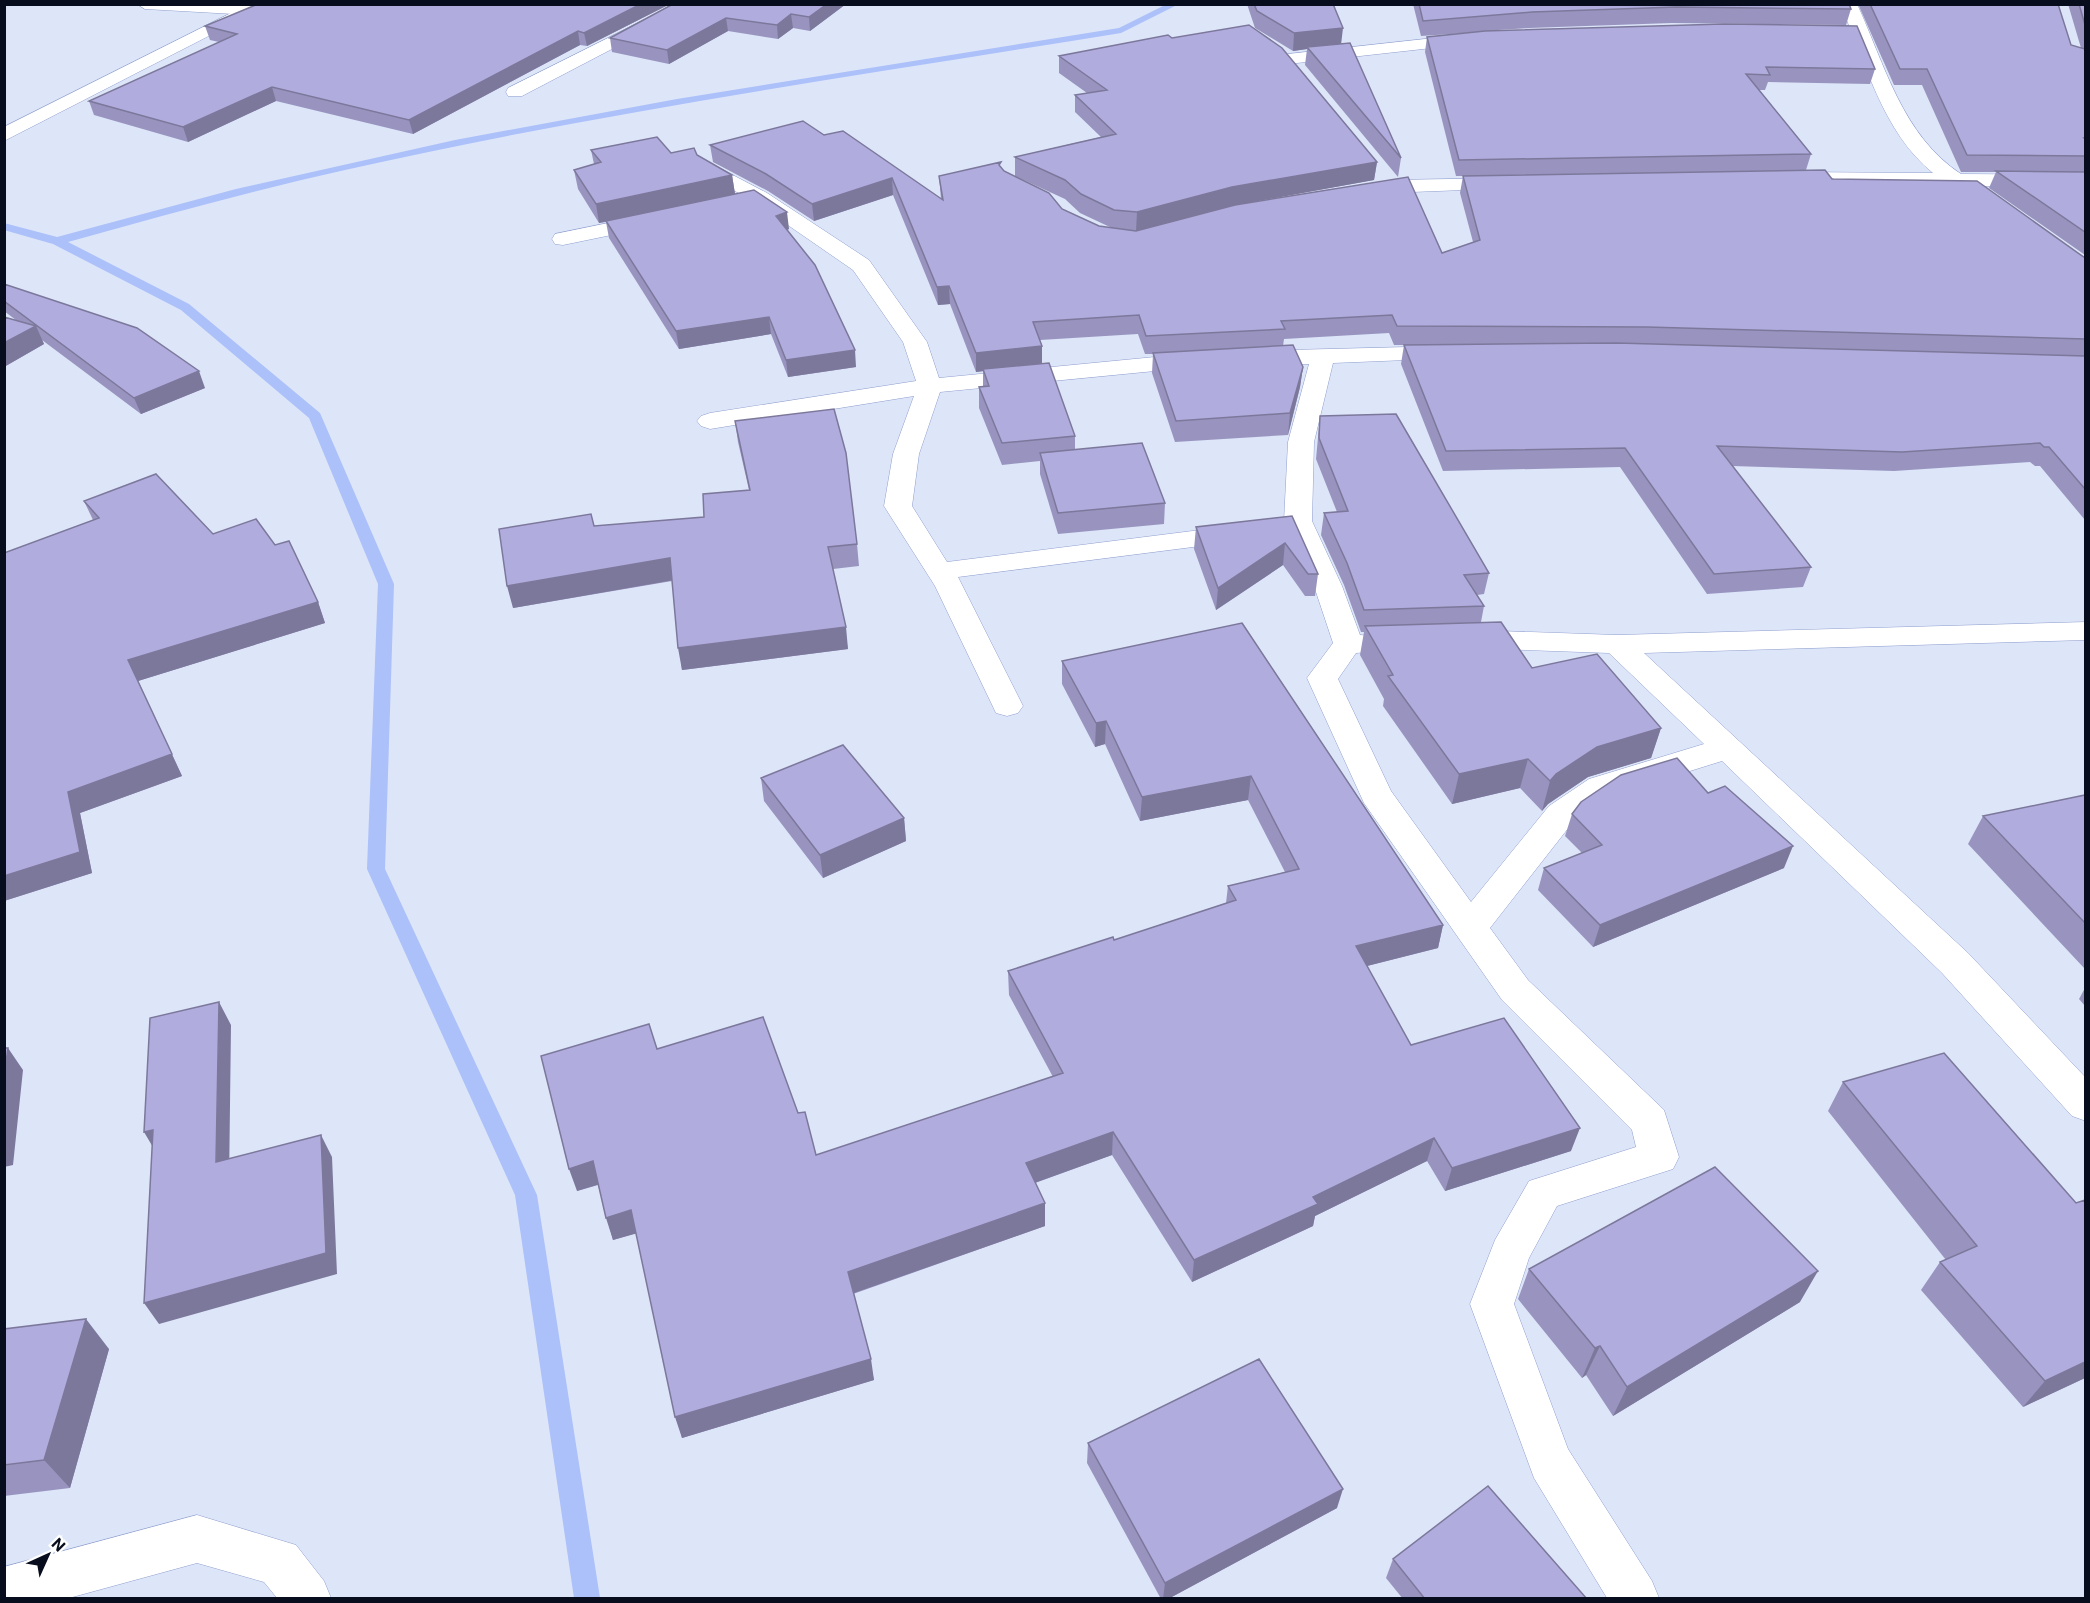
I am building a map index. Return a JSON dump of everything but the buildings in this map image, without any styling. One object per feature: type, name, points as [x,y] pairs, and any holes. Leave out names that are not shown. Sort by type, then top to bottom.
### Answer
[{"type":"street","points":[[145,4],[258,7]]},
{"type":"street","points":[[515,92],[690,4]]},
{"type":"street","points":[[1848,4],[1863,33],[1885,94],[1899,123],[1922,152],[1955,180],[1991,201]]},
{"type":"street","points":[[4,135],[258,7]]},
{"type":"street","points":[[1842,32],[1863,33]]},
{"type":"street","points":[[1288,59],[1491,38]]},
{"type":"street","points":[[1270,46],[1288,59],[1302,75]]},
{"type":"street","points":[[708,168],[760,197],[861,265],[915,342],[930,386],[906,454],[898,506],[940,571],[1007,706]]},
{"type":"street","points":[[1764,178],[2085,181]]},
{"type":"street","points":[[1347,194],[1386,179],[1532,183]]},
{"type":"street","points":[[725,205],[760,197]]},
{"type":"street","points":[[563,239],[667,217]]},
{"type":"street","points":[[710,421],[930,386],[1223,359],[1468,353]]},
{"type":"street","points":[[1279,526],[1323,355]]},
{"type":"street","points":[[940,571],[1279,526]]},
{"type":"street","points":[[1279,526],[1328,586],[1348,644]]},
{"type":"street","points":[[1443,641],[1478,639],[1617,644],[2085,631]]},
{"type":"street","points":[[1348,644],[1396,643]]},
{"type":"street","points":[[1348,644],[1322,678],[1376,795],[1515,990],[1650,1122],[1659,1157],[1543,1193],[1510,1253],[1492,1304],[1550,1462],[1635,1599]]},
{"type":"street","points":[[1617,644],[1955,963],[2085,1105]]},
{"type":"street","points":[[1470,927],[1561,814],[1601,787],[1728,748]]},
{"type":"street","points":[[4,1592],[197,1539],[279,1562],[307,1599]]},
{"type":"waterway","points":[[57,241],[236,192],[455,143],[677,102],[1121,30],[1175,4]]},
{"type":"waterway","points":[[4,226],[57,241]]},
{"type":"waterway","points":[[57,241],[185,307],[315,416],[386,584],[376,869],[526,1195],[587,1598]]}]
